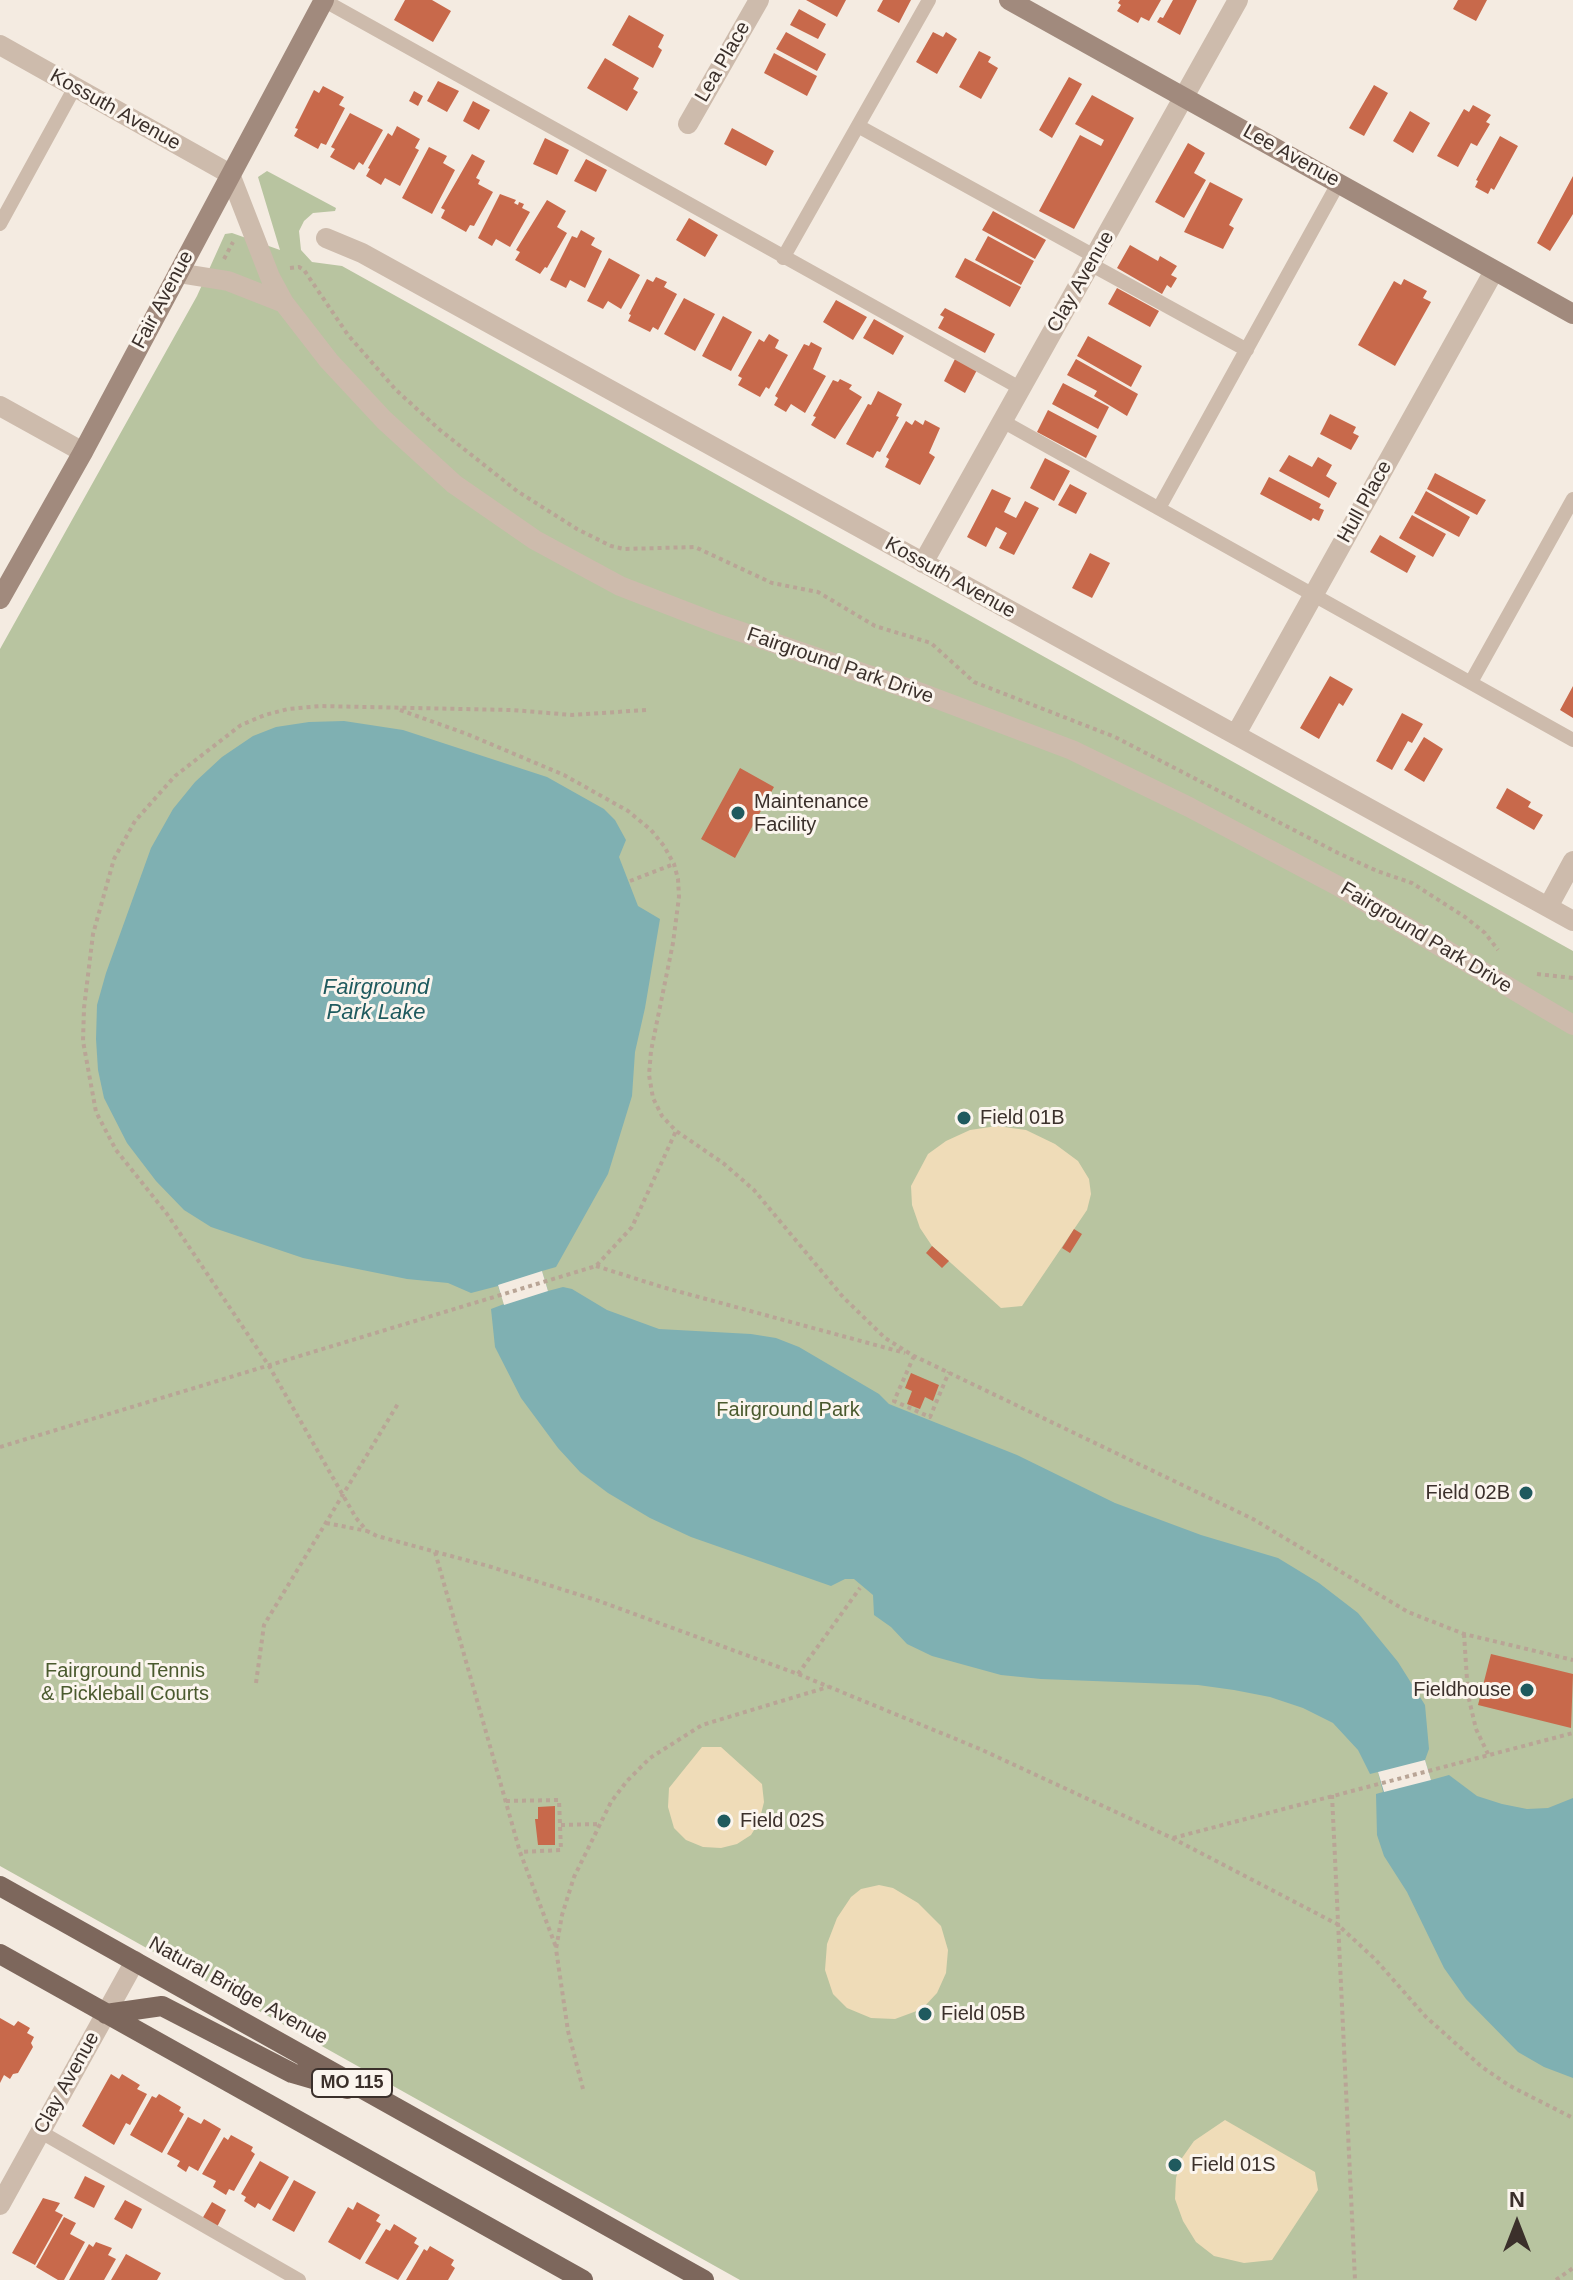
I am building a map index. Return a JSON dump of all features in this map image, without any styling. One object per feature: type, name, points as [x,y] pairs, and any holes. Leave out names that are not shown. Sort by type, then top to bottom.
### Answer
[{"type":"main road","name":"Natural Bridge Avenue","points":[[0,1886],[704,2280]]},
{"type":"main road","name":"MO 115","points":[[0,1954],[583,2280]]},
{"type":"main road","points":[[106,2014],[162,2006],[292,2073],[381,2099]]},
{"type":"street","name":"Fair Avenue","points":[[0,599],[83,452],[324,0]]},
{"type":"street","name":"Lea Place","points":[[688,124],[759,0]]},
{"type":"street","name":"Lee Avenue","points":[[1009,0],[1573,314]]},
{"type":"street","name":"Clay Avenue","points":[[923,563],[1238,0]]},
{"type":"street","name":"Kossuth Avenue","points":[[0,45],[230,174]]},
{"type":"street","name":"Fairground Park Drive","points":[[230,174],[259,253],[284,303],[329,361],[384,420],[454,484],[535,540],[634,591],[718,624],[924,694],[1072,750],[1189,807],[1338,886],[1573,1025]]},
{"type":"street","name":"Kossuth Avenue","points":[[326,238],[362,253],[1573,921]]},
{"type":"street","name":"Hull Place","points":[[1236,734],[1494,271]]},
{"type":"street","points":[[178,273],[228,281],[284,303]]},
{"type":"street","points":[[0,406],[83,452]]},
{"type":"street","points":[[1548,907],[1573,861]]},
{"type":"street","name":"Clay Avenue","points":[[0,2205],[135,1961]]},
{"type":"lane","points":[[324,0],[1020,388]]},
{"type":"lane","points":[[783,258],[929,0]]},
{"type":"lane","points":[[0,224],[75,87]]},
{"type":"lane","points":[[858,126],[1247,350]]},
{"type":"lane","points":[[1159,508],[1339,182]]},
{"type":"lane","points":[[1004,422],[1573,740]]},
{"type":"lane","points":[[1471,682],[1573,499]]},
{"type":"lane","points":[[39,2131],[299,2280]]},
{"type":"path","points":[[221,263],[234,240]]},
{"type":"path","points":[[290,268],[304,270],[348,335],[396,390],[478,463],[577,529],[624,549],[695,547],[772,583],[818,592],[875,626],[931,643],[974,682],[1115,737],[1338,853],[1412,883],[1465,917],[1485,933],[1498,950]]},
{"type":"path","points":[[367,1531],[343,1497],[269,1366],[167,1214],[116,1150],[96,1112],[83,1041],[84,1008],[93,934],[114,859],[135,821],[175,776],[241,725],[288,709],[320,706],[512,710],[572,715],[646,710]]},
{"type":"path","points":[[398,710],[514,752],[610,799],[651,830],[674,864],[678,879],[677,917],[653,1030],[649,1075],[653,1098],[662,1116],[676,1131],[723,1163],[754,1190],[843,1297],[885,1338],[913,1356]]},
{"type":"path","points":[[630,881],[674,864]]},
{"type":"path","points":[[1537,974],[1573,978]]},
{"type":"path","points":[[0,1447],[596,1266],[632,1227],[676,1131]]},
{"type":"path","points":[[596,1266],[913,1356],[1253,1519],[1408,1612],[1464,1634],[1573,1660]]},
{"type":"path","points":[[913,1356],[894,1401],[930,1417],[949,1372]]},
{"type":"path","points":[[256,1683],[264,1625],[399,1402]]},
{"type":"path","points":[[326,1523],[367,1531],[385,1539],[599,1601],[798,1674],[980,1749],[1172,1838],[1337,1924],[1375,1959],[1426,2017],[1473,2059],[1510,2086],[1573,2118]]},
{"type":"path","points":[[435,1552],[520,1852],[556,1949],[568,2031],[583,2089]]},
{"type":"path","points":[[798,1674],[860,1588]]},
{"type":"path","points":[[1464,1634],[1468,1695],[1476,1729],[1488,1754]]},
{"type":"path","points":[[556,1949],[562,1915],[574,1877],[599,1824],[627,1781],[650,1758],[702,1725],[828,1687]]},
{"type":"path","points":[[1172,1838],[1573,1733]]},
{"type":"path","points":[[1332,1795],[1355,2280]]},
{"type":"path","points":[[506,1801],[559,1800],[561,1850],[520,1852]]},
{"type":"path","points":[[560,1825],[599,1824]]},
{"type":"path","points":[[1556,2280],[1573,2268]]},
{"type":"green space","name":"Fairground Park","points":[[267,171],[336,208],[335,211],[313,213],[299,231],[301,250],[312,262],[342,266],[1573,951],[1573,2280],[740,2280],[0,1866],[0,649],[197,296],[225,234],[232,233],[280,250],[258,177]]},
{"type":"sand","points":[[997,1126],[1026,1130],[1055,1144],[1078,1161],[1089,1179],[1091,1194],[1087,1210],[1022,1306],[1001,1308],[932,1246],[920,1228],[912,1205],[911,1186],[928,1154],[946,1141],[970,1130]]},
{"type":"sand","points":[[702,1747],[721,1747],[762,1784],[764,1802],[759,1822],[751,1835],[737,1844],[721,1848],[703,1847],[686,1840],[674,1828],[668,1807],[669,1788]]},
{"type":"sand","points":[[879,1885],[893,1888],[918,1903],[941,1926],[948,1950],[946,1973],[937,1993],[922,2009],[895,2019],[871,2018],[847,2008],[833,1994],[825,1970],[827,1944],[837,1918],[851,1897],[861,1889]]},
{"type":"sand","points":[[1225,2120],[1315,2172],[1318,2190],[1272,2260],[1244,2263],[1214,2256],[1196,2242],[1183,2221],[1175,2199],[1176,2178],[1182,2158],[1194,2141]]},
{"type":"water","name":"Fairground Park Lake","points":[[344,721],[403,730],[547,777],[604,809],[615,820],[626,840],[619,857],[638,906],[660,919],[635,1052],[632,1096],[608,1174],[556,1267],[542,1271],[548,1291],[563,1287],[572,1289],[607,1310],[659,1329],[776,1338],[799,1347],[879,1394],[889,1404],[1017,1455],[1115,1503],[1201,1535],[1278,1558],[1319,1583],[1358,1613],[1398,1662],[1425,1705],[1429,1749],[1425,1760],[1431,1780],[1449,1775],[1477,1796],[1527,1809],[1548,1808],[1573,1798],[1573,2078],[1544,2067],[1518,2052],[1466,1999],[1444,1968],[1407,1892],[1384,1856],[1377,1835],[1376,1794],[1383,1792],[1378,1772],[1370,1774],[1358,1750],[1333,1723],[1303,1708],[1270,1697],[1234,1690],[1198,1685],[1001,1675],[932,1656],[907,1644],[874,1615],[873,1595],[854,1579],[845,1579],[831,1586],[691,1537],[650,1518],[580,1472],[521,1398],[495,1347],[491,1309],[504,1304],[498,1286],[471,1293],[448,1283],[407,1279],[303,1258],[211,1227],[184,1210],[156,1181],[127,1143],[104,1098],[96,1039],[97,1005],[106,973],[151,848],[173,809],[195,782],[222,757],[253,736],[276,727]]},
{"type":"pier","points":[[542,1271],[548,1291],[504,1305],[498,1285]]},
{"type":"pier","points":[[1425,1760],[1431,1780],[1384,1792],[1378,1772]]},
{"type":"building","points":[[405,0],[432,0],[451,11],[433,42],[394,20]]},
{"type":"building","points":[[806,0],[846,0],[837,17]]},
{"type":"building","points":[[883,0],[911,0],[899,23],[877,11]]},
{"type":"building","points":[[1120,0],[1161,0],[1149,21],[1141,17],[1138,23],[1117,11]]},
{"type":"building","points":[[1173,0],[1197,0],[1180,35],[1157,22],[1160,17],[1163,18]]},
{"type":"building","points":[[1458,0],[1487,0],[1476,21],[1453,9]]},
{"type":"building","points":[[799,9],[826,24],[818,39],[790,25]]},
{"type":"building","points":[[629,15],[664,35],[658,47],[662,50],[653,68],[612,45]]},
{"type":"building","points":[[786,32],[826,54],[817,71],[776,49]]},
{"type":"building","points":[[933,32],[943,37],[946,32],[957,39],[937,74],[916,62]]},
{"type":"building","points":[[979,51],[991,57],[988,62],[998,68],[981,99],[959,87]]},
{"type":"building","points":[[774,53],[817,76],[807,96],[764,73]]},
{"type":"building","points":[[605,58],[639,78],[633,89],[638,92],[627,111],[587,88]]},
{"type":"building","points":[[1069,77],[1082,84],[1052,138],[1039,130]]},
{"type":"building","points":[[438,81],[459,91],[447,112],[427,101]]},
{"type":"building","points":[[1374,85],[1388,93],[1364,136],[1349,128]]},
{"type":"building","points":[[323,86],[344,97],[339,105],[345,108],[326,145],[321,143],[318,149],[294,136],[314,90],[319,93]]},
{"type":"building","points":[[414,91],[423,96],[418,106],[409,101]]},
{"type":"building","points":[[1092,95],[1134,118],[1074,229],[1039,211],[1080,135],[1101,146],[1104,140],[1075,124]]},
{"type":"building","points":[[473,101],[490,110],[479,130],[463,121]]},
{"type":"building","points":[[1473,105],[1491,115],[1486,122],[1490,124],[1477,146],[1471,143],[1458,167],[1437,156],[1464,109],[1469,112]]},
{"type":"building","points":[[1410,111],[1430,123],[1413,153],[1393,141]]},
{"type":"building","points":[[350,113],[383,130],[363,165],[359,162],[354,170],[330,157],[335,149],[331,147]]},
{"type":"building","points":[[397,126],[420,139],[415,148],[419,150],[400,186],[385,178],[381,185],[366,176],[368,168],[388,133],[392,136]]},
{"type":"building","points":[[732,128],[774,151],[766,166],[724,144]]},
{"type":"building","points":[[1500,136],[1518,146],[1494,190],[1491,188],[1488,194],[1475,187],[1476,180]]},
{"type":"building","points":[[545,138],[569,150],[557,175],[533,164]]},
{"type":"building","points":[[1188,143],[1205,153],[1194,173],[1206,180],[1184,218],[1155,202]]},
{"type":"building","points":[[429,147],[447,156],[443,163],[455,170],[432,214],[402,198]]},
{"type":"building","points":[[472,154],[485,161],[476,178],[480,180],[478,184],[493,192],[474,226],[470,225],[466,232],[441,218],[445,210],[441,208]]},
{"type":"building","points":[[586,159],[607,170],[596,192],[574,181]]},
{"type":"building","points":[[1573,176],[1573,214],[1550,251],[1537,243]]},
{"type":"building","points":[[1210,182],[1243,199],[1229,225],[1234,228],[1223,249],[1184,232]]},
{"type":"building","points":[[500,194],[516,200],[514,203],[518,205],[519,202],[524,204],[522,208],[530,212],[510,247],[496,239],[492,246],[478,238]]},
{"type":"building","points":[[547,200],[566,211],[557,227],[567,233],[547,268],[540,274],[515,260],[520,252],[516,250]]},
{"type":"building","points":[[993,211],[1046,240],[1035,259],[982,230]]},
{"type":"building","points":[[689,218],[718,235],[705,257],[676,240]]},
{"type":"building","points":[[581,230],[595,238],[591,245],[602,251],[585,288],[570,280],[566,288],[550,280],[572,236],[577,238]]},
{"type":"building","points":[[988,236],[1034,261],[1021,285],[975,260]]},
{"type":"building","points":[[1130,245],[1158,261],[1160,256],[1177,266],[1171,275],[1177,278],[1171,288],[1167,285],[1162,294],[1117,268]]},
{"type":"building","points":[[609,258],[640,275],[621,309],[608,301],[603,309],[587,301]]},
{"type":"building","points":[[965,258],[1021,287],[1010,307],[955,277]]},
{"type":"building","points":[[656,277],[667,282],[664,287],[677,294],[658,330],[653,327],[650,332],[628,321],[647,279],[653,282]]},
{"type":"building","points":[[1404,279],[1427,291],[1423,298],[1431,302],[1395,366],[1358,345],[1394,281],[1401,285]]},
{"type":"building","points":[[1117,288],[1159,311],[1150,327],[1108,304]]},
{"type":"building","points":[[684,298],[715,314],[695,351],[664,334]]},
{"type":"building","points":[[836,300],[867,317],[853,340],[823,322]]},
{"type":"building","points":[[945,308],[995,334],[985,353],[938,328],[944,317],[940,315]]},
{"type":"building","points":[[723,316],[752,332],[731,371],[702,356]]},
{"type":"building","points":[[874,319],[904,336],[893,355],[863,338]]},
{"type":"building","points":[[769,334],[779,340],[775,348],[788,355],[769,389],[766,387],[760,397],[738,385],[742,378],[738,376],[759,339],[764,342]]},
{"type":"building","points":[[1088,336],[1142,366],[1131,387],[1077,356]]},
{"type":"building","points":[[811,342],[822,348],[813,369],[826,376],[805,413],[791,404],[786,412],[774,405],[778,398],[775,396],[804,344],[809,346]]},
{"type":"building","points":[[955,359],[977,370],[965,393],[944,381]]},
{"type":"building","points":[[1076,359],[1138,394],[1127,416],[1094,396],[1097,391],[1067,375]]},
{"type":"building","points":[[840,379],[852,385],[849,389],[862,397],[835,439],[811,425],[833,380],[838,382]]},
{"type":"building","points":[[1063,383],[1109,407],[1098,429],[1052,404]]},
{"type":"building","points":[[878,391],[902,404],[896,416],[899,417],[880,452],[877,451],[873,458],[846,444]]},
{"type":"building","points":[[1048,410],[1097,436],[1086,458],[1037,432]]},
{"type":"building","points":[[1330,414],[1356,427],[1353,433],[1359,436],[1351,450],[1320,434]]},
{"type":"building","points":[[915,420],[923,425],[925,420],[940,428],[929,453],[935,457],[920,485],[885,467],[889,459],[886,457],[906,421],[912,425]]},
{"type":"building","points":[[1289,455],[1312,467],[1318,457],[1332,465],[1326,476],[1337,483],[1329,498],[1279,471]]},
{"type":"building","points":[[1045,458],[1070,471],[1054,501],[1030,488]]},
{"type":"building","points":[[1435,473],[1486,500],[1477,515],[1427,489]]},
{"type":"building","points":[[1269,477],[1321,504],[1319,508],[1324,510],[1319,521],[1313,518],[1311,521],[1260,494]]},
{"type":"building","points":[[1070,484],[1087,493],[1076,514],[1058,505]]},
{"type":"building","points":[[992,489],[1011,498],[1004,512],[1016,518],[1025,501],[1039,508],[1014,555],[999,548],[1007,533],[996,527],[986,547],[967,537]]},
{"type":"building","points":[[1426,491],[1470,517],[1459,537],[1414,513]]},
{"type":"building","points":[[1412,515],[1446,534],[1433,557],[1399,538]]},
{"type":"building","points":[[1380,535],[1416,556],[1407,573],[1370,552]]},
{"type":"building","points":[[1090,553],[1110,563],[1092,598],[1072,588]]},
{"type":"building","points":[[1330,676],[1353,689],[1343,706],[1339,703],[1319,739],[1300,728]]},
{"type":"building","points":[[1573,686],[1573,718],[1560,710]]},
{"type":"building","points":[[1402,713],[1423,724],[1412,743],[1408,741],[1392,770],[1376,761]]},
{"type":"building","points":[[1424,737],[1443,749],[1424,782],[1404,770]]},
{"type":"building","name":"Maintenance Facility","points":[[740,768],[774,787],[735,858],[701,839]]},
{"type":"building","points":[[1507,788],[1531,802],[1528,807],[1543,815],[1534,830],[1496,808]]},
{"type":"building","points":[[1074,1229],[1082,1234],[1070,1253],[1062,1248]]},
{"type":"building","points":[[932,1246],[949,1261],[942,1268],[926,1253]]},
{"type":"building","points":[[911,1373],[939,1385],[933,1401],[925,1397],[920,1409],[907,1404],[912,1391],[905,1388]]},
{"type":"building","name":"Fieldhouse","points":[[1491,1654],[1573,1674],[1571,1728],[1478,1705]]},
{"type":"building","points":[[555,1806],[555,1845],[538,1845],[535,1819],[538,1819],[538,1807]]},
{"type":"building","points":[[0,2018],[14,2026],[18,2021],[30,2028],[27,2033],[34,2037],[33,2047],[18,2073],[10,2079],[4,2075],[0,2083]]},
{"type":"building","points":[[111,2074],[119,2079],[122,2074],[140,2085],[137,2089],[147,2094],[130,2125],[126,2123],[114,2145],[82,2126]]},
{"type":"building","points":[[159,2094],[181,2107],[179,2111],[184,2114],[162,2153],[130,2135],[152,2096],[156,2098]]},
{"type":"building","points":[[188,2117],[201,2124],[204,2119],[221,2129],[198,2171],[189,2166],[186,2172],[177,2166],[180,2161],[167,2154]]},
{"type":"building","points":[[231,2135],[253,2147],[251,2151],[255,2154],[234,2191],[229,2189],[226,2195],[213,2187],[216,2181],[202,2174],[224,2137],[228,2140]]},
{"type":"building","points":[[260,2161],[289,2177],[270,2210],[258,2203],[255,2208],[244,2201],[246,2197],[241,2194]]},
{"type":"building","points":[[85,2176],[105,2186],[94,2208],[74,2198]]},
{"type":"building","points":[[294,2180],[316,2192],[294,2232],[272,2220]]},
{"type":"building","points":[[43,2198],[60,2203],[55,2211],[63,2215],[35,2265],[12,2253]]},
{"type":"building","points":[[125,2200],[142,2209],[132,2229],[114,2219]]},
{"type":"building","points":[[212,2202],[226,2210],[217,2227],[202,2219]]},
{"type":"building","points":[[357,2202],[380,2215],[376,2221],[381,2224],[360,2260],[328,2242],[348,2207],[353,2210]]},
{"type":"building","points":[[64,2217],[76,2223],[70,2234],[85,2242],[64,2280],[58,2280],[36,2267]]},
{"type":"building","points":[[394,2224],[417,2238],[414,2243],[419,2246],[398,2280],[365,2263],[386,2229],[390,2231]]},
{"type":"building","points":[[96,2242],[112,2248],[108,2255],[116,2259],[104,2280],[69,2280],[89,2244],[93,2247]]},
{"type":"building","points":[[430,2246],[454,2260],[451,2265],[455,2268],[448,2280],[406,2280],[424,2249],[427,2251]]},
{"type":"building","points":[[126,2254],[161,2273],[157,2280],[111,2280]]},
{"type":"place","name":"Maintenance Facility","points":[[738,813]]},
{"type":"place","name":"Field 01B","points":[[964,1118]]},
{"type":"place","name":"Field 02B","points":[[1526,1493]]},
{"type":"place","name":"Fieldhouse","points":[[1527,1690]]},
{"type":"place","name":"Field 02S","points":[[724,1821]]},
{"type":"place","name":"Field 05B","points":[[925,2014]]},
{"type":"place","name":"Field 01S","points":[[1175,2165]]},
{"type":"park label","name":"Fairground Tennis & Pickleball Courts","points":[[125,1682]]}]
